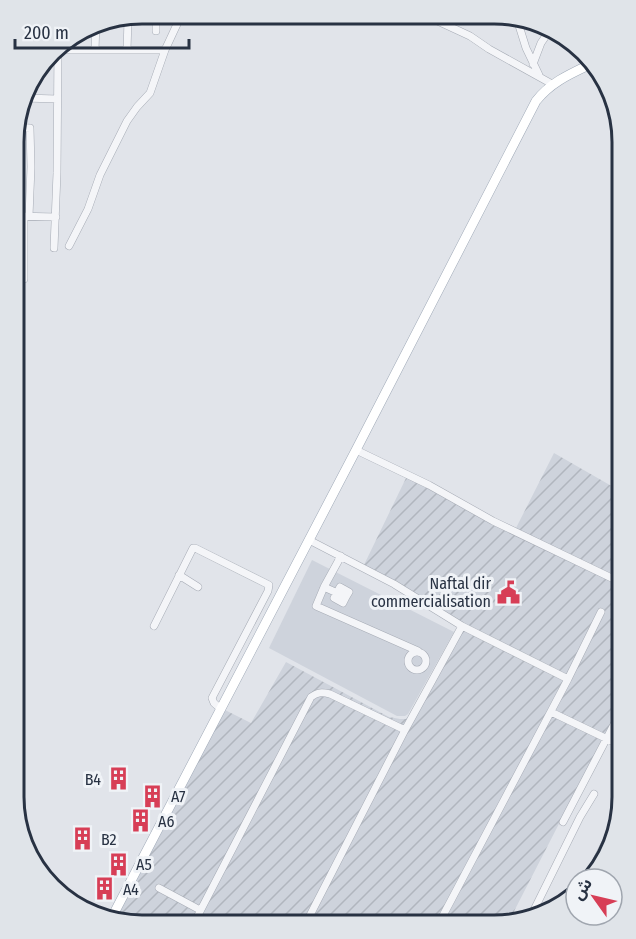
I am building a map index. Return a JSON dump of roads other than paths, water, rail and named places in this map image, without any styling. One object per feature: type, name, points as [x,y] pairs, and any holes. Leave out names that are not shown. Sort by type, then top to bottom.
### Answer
[{"type":"main road","points":[[115,912],[536,101],[552,84],[585,67]]},
{"type":"street","points":[[156,24],[156,31]]},
{"type":"street","points":[[69,246],[88,209],[100,175],[127,122],[150,93],[177,24]]},
{"type":"street","points":[[446,24],[552,84]]},
{"type":"street","points":[[127,50],[128,25]]},
{"type":"street","points":[[519,27],[539,76]]},
{"type":"street","points":[[95,50],[96,34]]},
{"type":"street","points":[[533,64],[546,36]]},
{"type":"street","points":[[70,48],[165,50]]},
{"type":"street","points":[[54,248],[58,58]]},
{"type":"street","points":[[32,98],[57,99]]},
{"type":"street","points":[[24,279],[31,167],[30,128],[25,128]]},
{"type":"street","points":[[27,216],[56,217]]},
{"type":"street","points":[[356,450],[429,484],[494,521],[612,578]]},
{"type":"street","points":[[309,540],[394,584],[462,626],[568,680]]},
{"type":"street","points":[[154,626],[192,549],[195,548],[268,585],[268,591],[212,699],[221,709]]},
{"type":"street","points":[[341,556],[316,606],[418,651]]},
{"type":"street","points":[[179,575],[198,587]]},
{"type":"street","points":[[324,587],[337,593],[334,598],[343,603],[346,597]]},
{"type":"street","points":[[443,915],[568,680],[601,612]]},
{"type":"street","points":[[310,915],[405,730],[462,626]]},
{"type":"street","points":[[198,915],[311,697],[321,692],[330,694],[405,730]]},
{"type":"street","points":[[551,712],[612,741]]},
{"type":"street","points":[[563,822],[612,728]]},
{"type":"street","points":[[535,908],[580,817],[594,794]]},
{"type":"street","points":[[159,888],[201,910]]},
{"type":"place","name":"Naftal dir commercialisation","points":[[509,592]]},
{"type":"place","name":"B4","points":[[119,779]]},
{"type":"place","name":"A7","points":[[153,796]]},
{"type":"place","name":"A6","points":[[140,821]]},
{"type":"place","name":"B2","points":[[83,839]]},
{"type":"place","name":"A5","points":[[118,864]]},
{"type":"place","name":"A4","points":[[105,889]]}]
